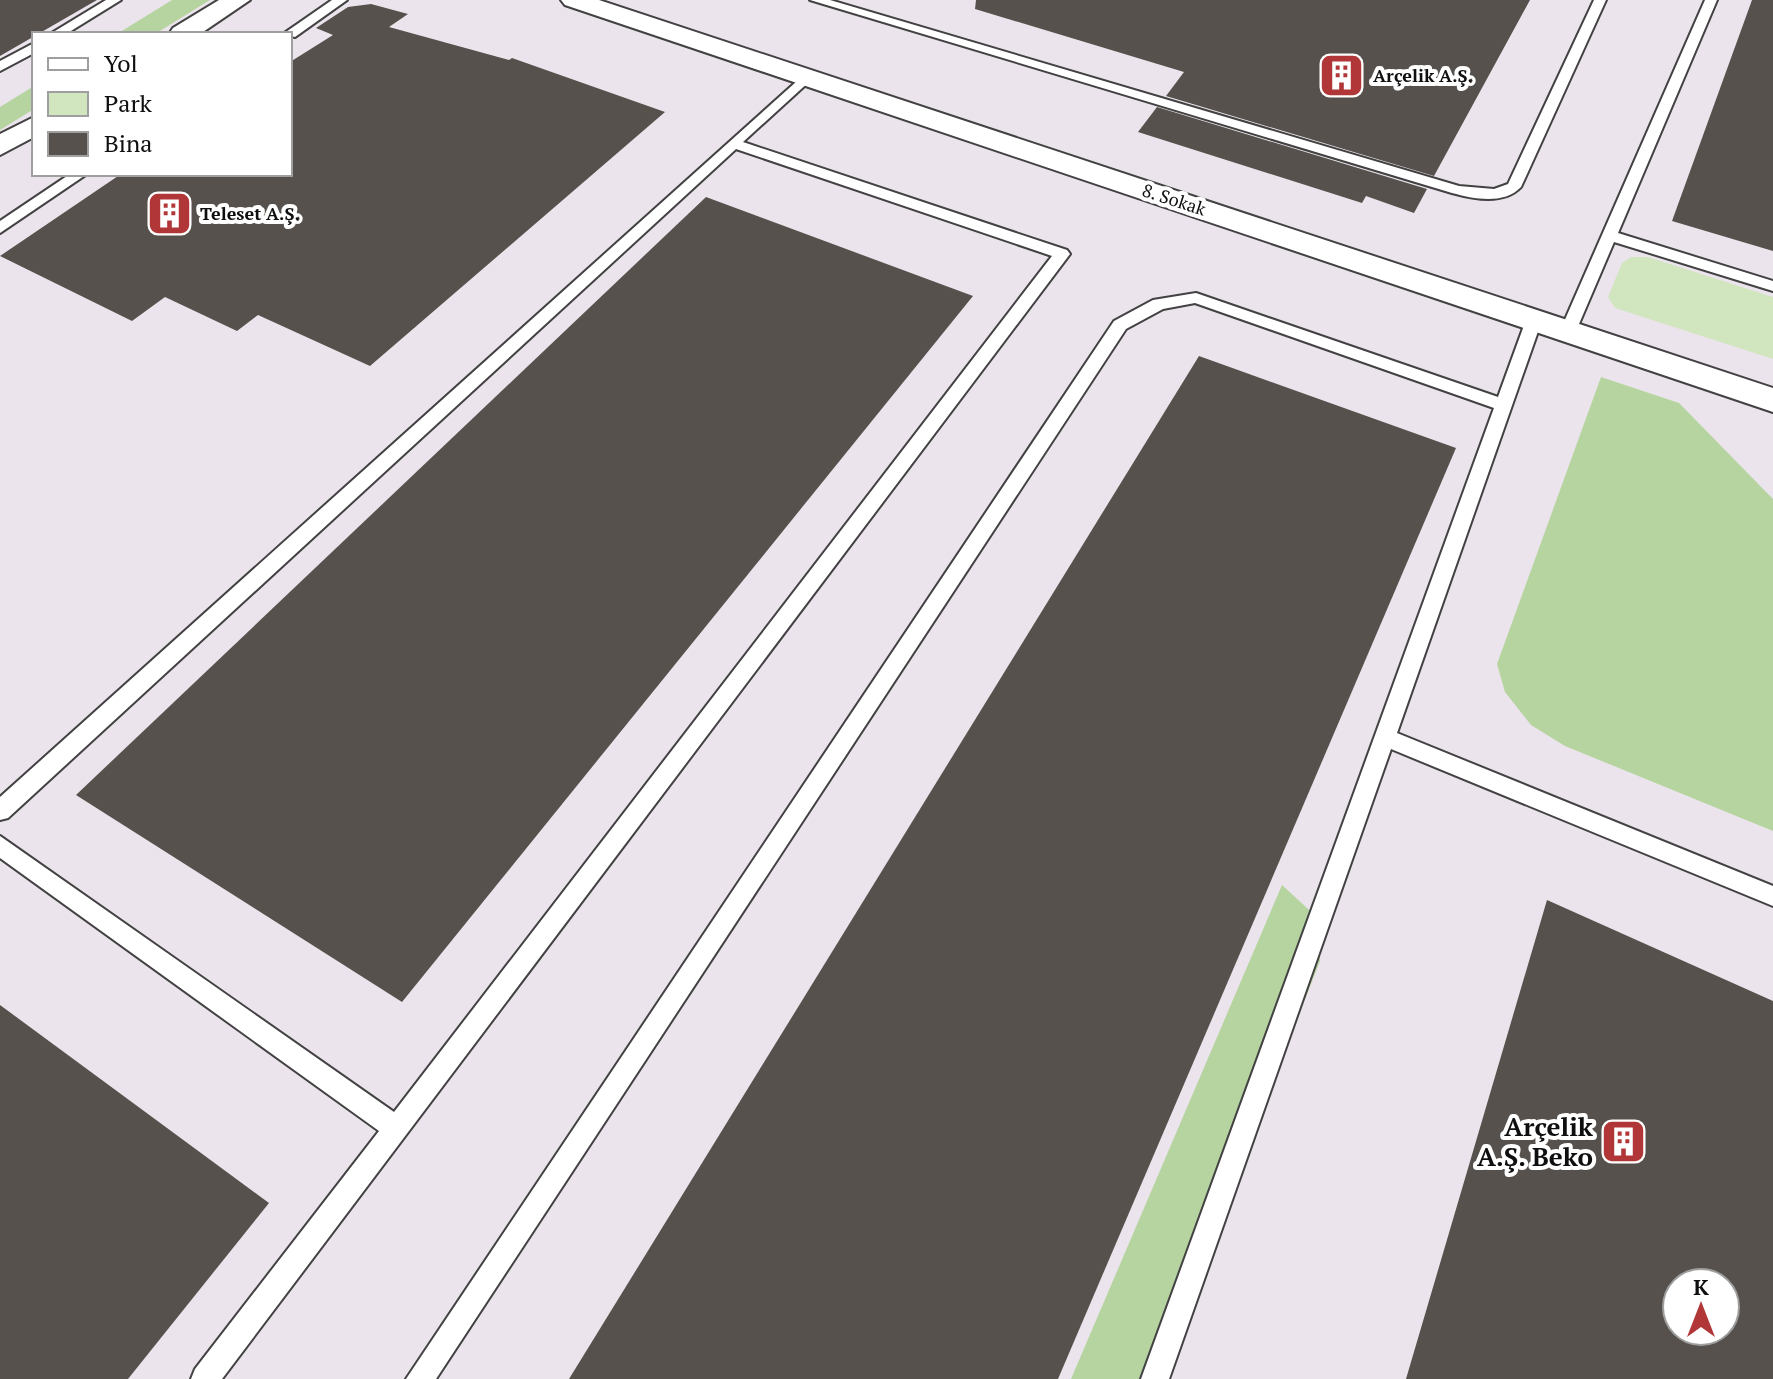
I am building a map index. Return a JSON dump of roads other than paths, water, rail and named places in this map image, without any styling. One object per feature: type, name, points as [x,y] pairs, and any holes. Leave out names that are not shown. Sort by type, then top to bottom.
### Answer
[{"type":"street","points":[[185,32],[237,0]]},
{"type":"street","name":"8. Sokak","points":[[574,0],[1773,400]]},
{"type":"street","points":[[0,146],[32,126]]},
{"type":"lane","points":[[60,32],[115,0]]},
{"type":"lane","points":[[292,33],[341,0]]},
{"type":"lane","points":[[816,0],[1457,190],[1489,195],[1514,187],[1600,0]]},
{"type":"lane","points":[[1568,331],[1711,0]]},
{"type":"lane","points":[[0,67],[32,48]]},
{"type":"lane","points":[[0,811],[806,77]]},
{"type":"lane","points":[[205,1379],[1062,254],[733,143]]},
{"type":"lane","points":[[0,228],[77,176]]},
{"type":"lane","points":[[1609,235],[1773,286]]},
{"type":"lane","points":[[420,1379],[1120,325],[1159,304],[1196,298],[1503,405]]},
{"type":"lane","points":[[1155,1379],[1534,320]]},
{"type":"lane","points":[[1385,737],[1773,896]]},
{"type":"lane","points":[[0,846],[396,1128]]},
{"type":"place","name":"Arçelik A.Ş.","points":[[1342,76]]},
{"type":"place","name":"Teleset A.Ş.","points":[[169,214]]},
{"type":"place","name":"Arçelik A.Ş. Beko","points":[[1624,1142]]}]
